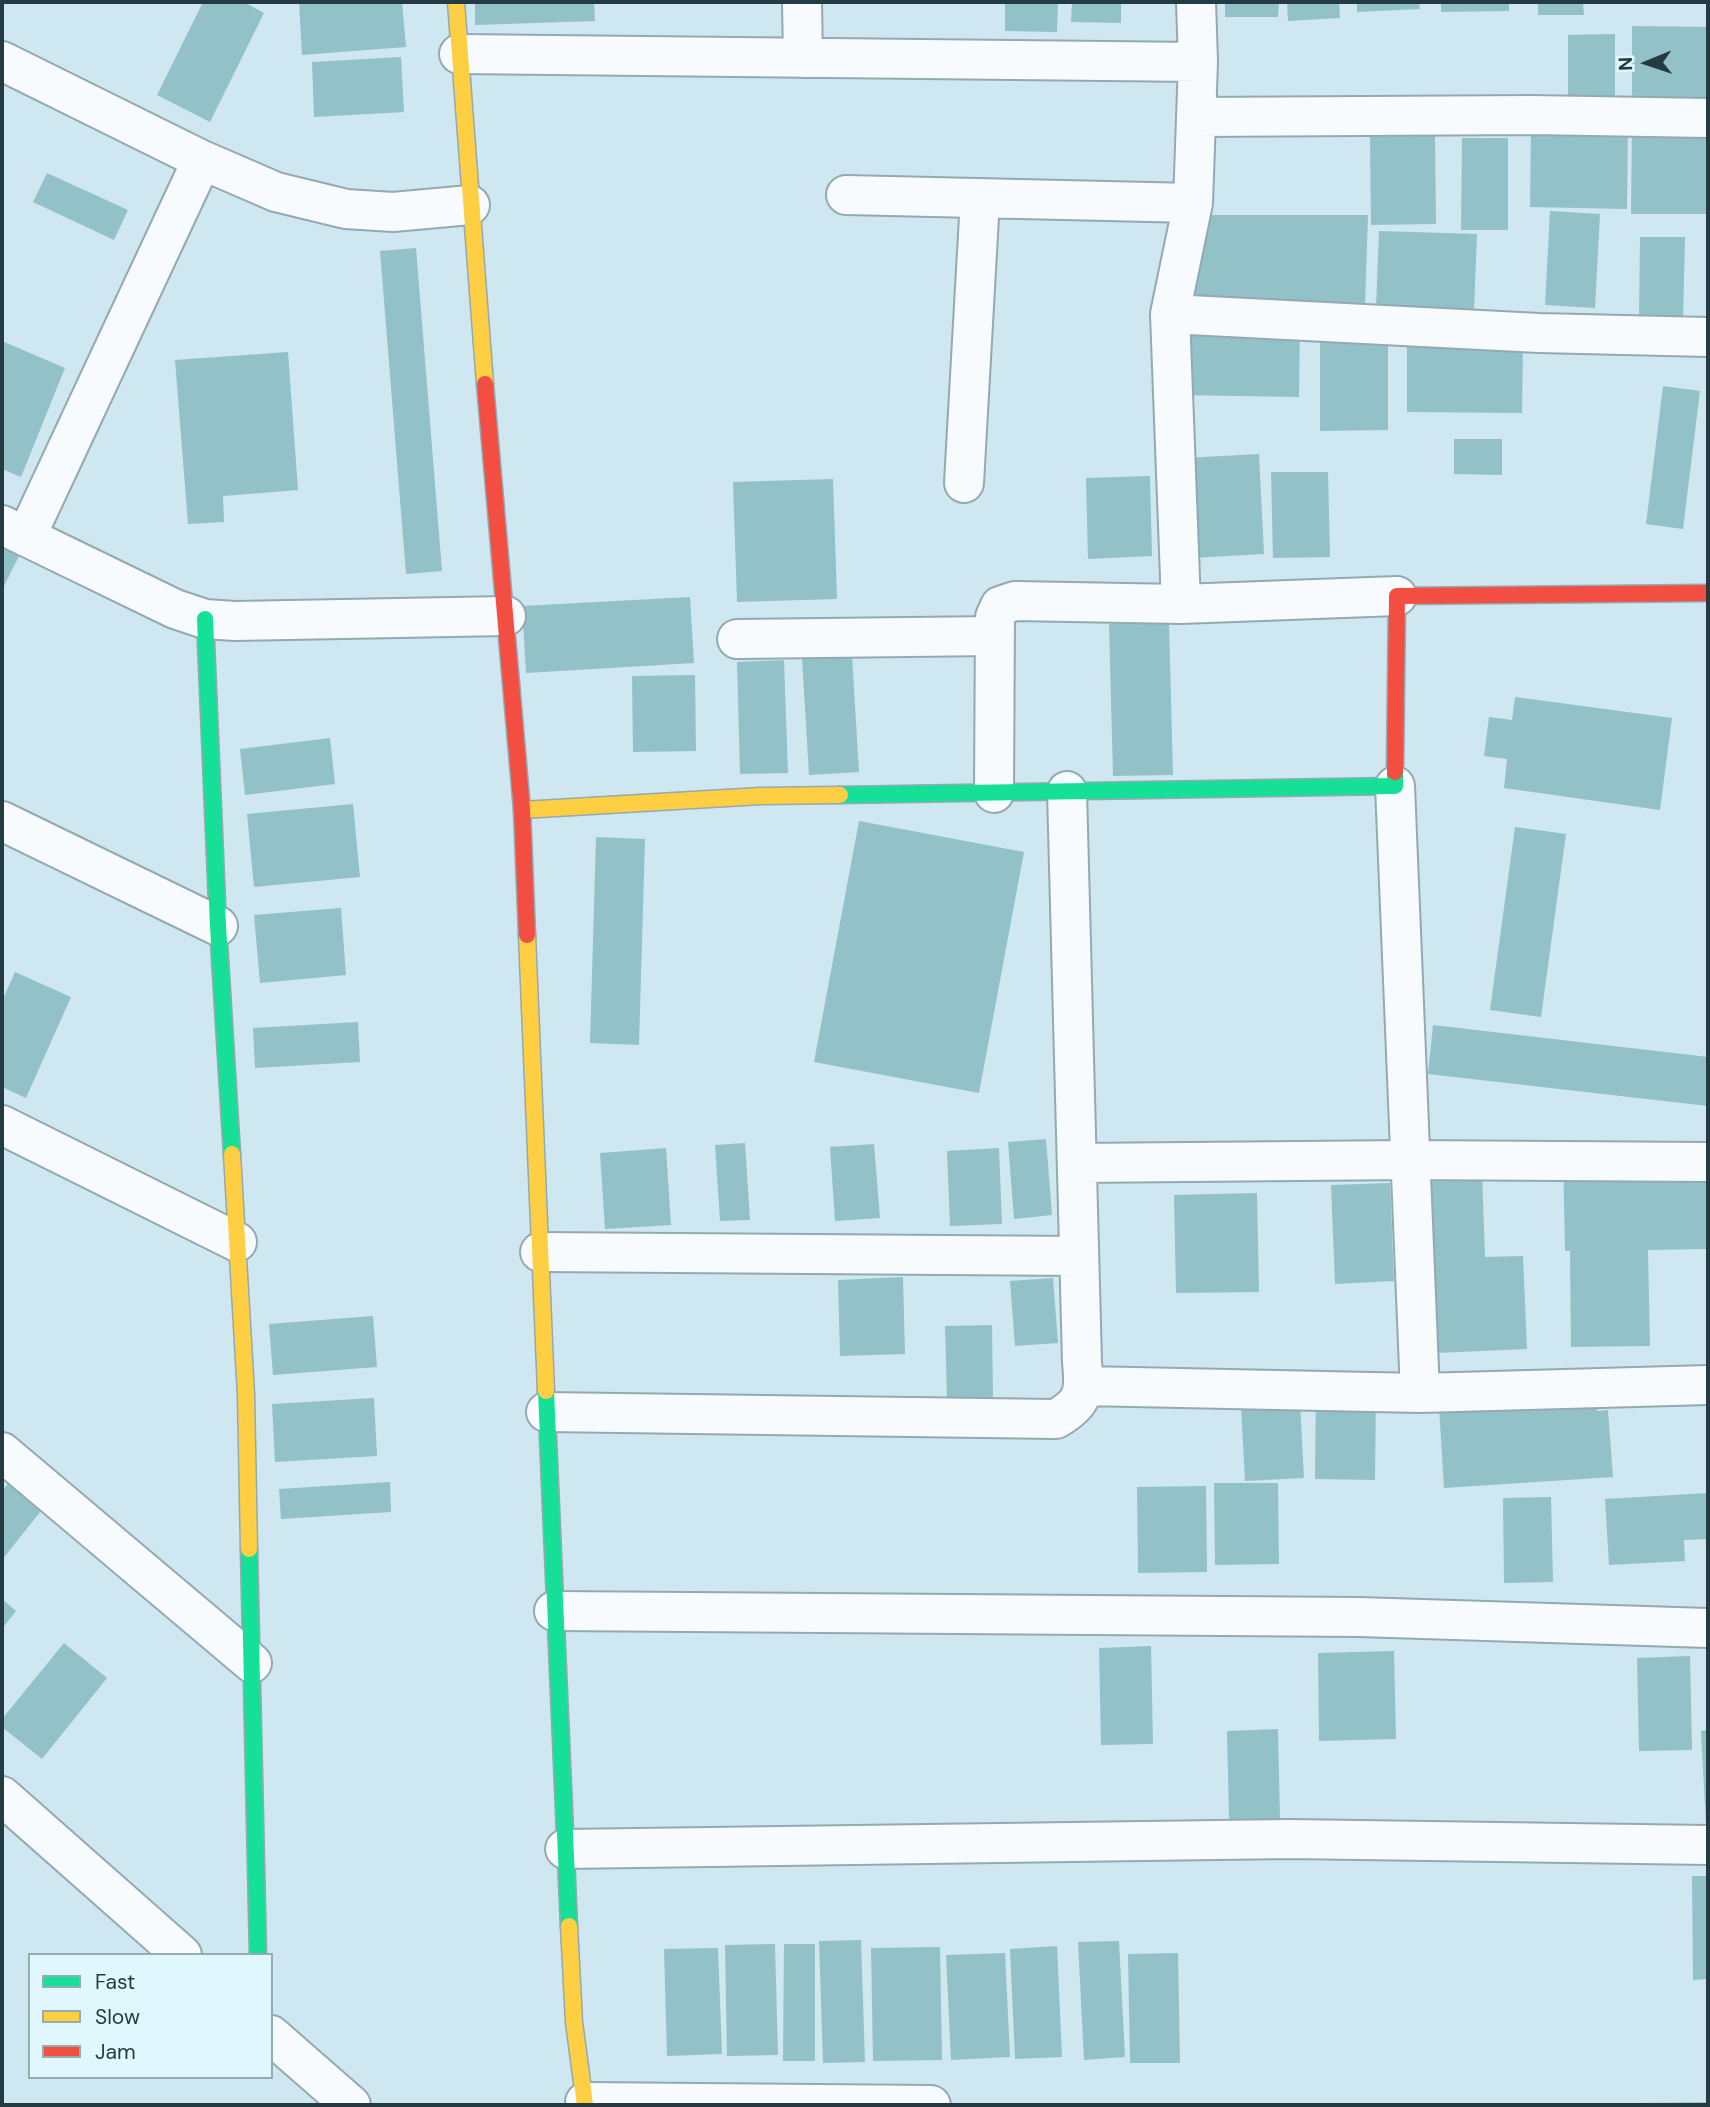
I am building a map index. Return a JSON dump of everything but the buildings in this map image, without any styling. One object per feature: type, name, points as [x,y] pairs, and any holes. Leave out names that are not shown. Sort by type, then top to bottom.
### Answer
[{"type":"street","points":[[456,2],[470,205],[522,810],[565,1849],[574,2022],[585,2104],[931,2105]]},
{"type":"street","points":[[802,2],[803,58]]},
{"type":"street","points":[[1181,604],[1170,314],[1193,203],[1198,62],[1196,2]]},
{"type":"street","points":[[459,54],[1198,62]]},
{"type":"street","points":[[2,61],[202,160],[276,192],[346,209],[393,212],[470,205]]},
{"type":"street","points":[[1196,117],[1531,115],[1708,118]]},
{"type":"street","points":[[202,160],[14,531],[175,609],[205,619],[235,621],[506,616]]},
{"type":"street","points":[[846,195],[1193,203]]},
{"type":"street","points":[[964,482],[980,199]]},
{"type":"street","points":[[1170,314],[1539,333],[1708,337]]},
{"type":"street","points":[[994,793],[995,617],[1000,606],[1015,601],[1181,604],[1397,596],[1708,593]]},
{"type":"street","points":[[1397,596],[1395,786],[1420,1393]]},
{"type":"street","points":[[205,619],[218,926],[246,1394],[258,1953]]},
{"type":"street","points":[[737,639],[995,636]]},
{"type":"street","points":[[522,810],[761,796],[1395,786]]},
{"type":"street","points":[[546,1412],[1056,1419],[1074,1409],[1084,1386],[1067,792]]},
{"type":"street","points":[[2,821],[218,926]]},
{"type":"street","points":[[2,1125],[237,1242]]},
{"type":"street","points":[[1077,1163],[1410,1160],[1708,1162]]},
{"type":"street","points":[[540,1252],[1079,1256]]},
{"type":"street","points":[[1084,1386],[1420,1393],[1708,1385]]},
{"type":"street","points":[[2,1452],[251,1662]]},
{"type":"street","points":[[554,1611],[1359,1617],[1708,1628]]},
{"type":"street","points":[[2,1796],[180,1953]]},
{"type":"street","points":[[565,1849],[1289,1839],[1708,1845]]},
{"type":"street","points":[[273,2037],[351,2105]]},
{"type":"traffic: fast","points":[[205,619],[218,926],[232,1154]]},
{"type":"traffic: fast","points":[[840,795],[1395,786],[1395,772]]},
{"type":"traffic: fast","points":[[546,1391],[569,1926]]},
{"type":"traffic: fast","points":[[249,1549],[258,1953]]},
{"type":"traffic: slow","points":[[456,2],[485,384]]},
{"type":"traffic: slow","points":[[522,810],[761,796],[840,795]]},
{"type":"traffic: slow","points":[[527,935],[546,1391]]},
{"type":"traffic: slow","points":[[232,1154],[246,1394],[249,1549]]},
{"type":"traffic: slow","points":[[569,1926],[574,2022],[585,2105]]},
{"type":"traffic: jam","points":[[485,384],[522,810],[527,935]]},
{"type":"traffic: jam","points":[[1395,772],[1397,596],[1708,593]]}]
